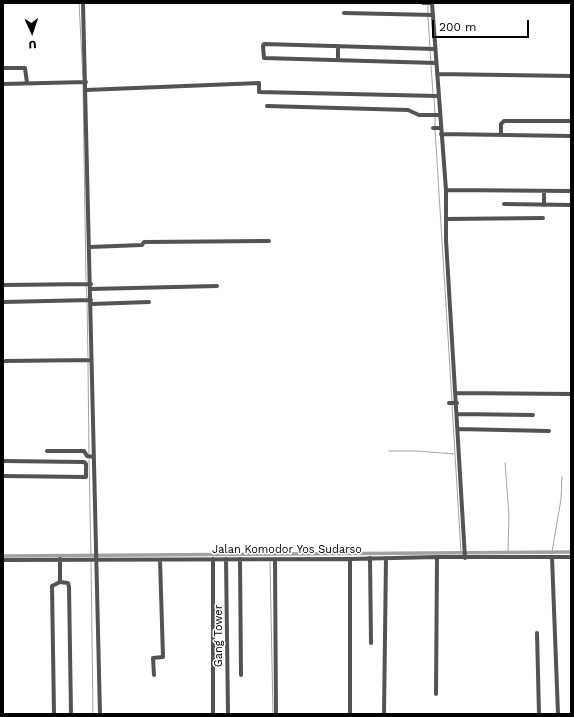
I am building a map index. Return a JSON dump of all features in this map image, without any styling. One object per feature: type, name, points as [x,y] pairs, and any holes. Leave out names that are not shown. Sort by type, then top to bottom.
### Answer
[{"type":"street","points":[[83,3],[90,247],[89,360],[92,457],[90,474],[96,551],[100,714]]},
{"type":"street","points":[[424,3],[432,3],[432,63],[437,74],[435,96],[436,128],[441,134],[446,190],[446,219],[456,393],[452,403],[458,414],[465,556]]},
{"type":"street","points":[[344,13],[432,16]]},
{"type":"street","points":[[432,49],[264,44],[263,46],[264,58],[432,63]]},
{"type":"street","points":[[338,46],[338,60]]},
{"type":"street","points":[[3,68],[26,68],[27,83]]},
{"type":"street","points":[[437,74],[571,76]]},
{"type":"street","points":[[3,84],[85,82]]},
{"type":"street","points":[[86,90],[259,83],[259,92],[435,96]]},
{"type":"street","points":[[267,106],[408,110],[418,115],[436,115]]},
{"type":"street","points":[[500,135],[501,124],[504,121],[571,121]]},
{"type":"street","points":[[441,134],[571,136]]},
{"type":"street","points":[[446,190],[571,191]]},
{"type":"street","points":[[544,191],[544,205]]},
{"type":"street","points":[[504,204],[571,205]]},
{"type":"street","points":[[446,219],[543,218]]},
{"type":"street","points":[[90,247],[142,245],[144,242],[269,241]]},
{"type":"street","points":[[3,285],[217,286]]},
{"type":"street","points":[[3,302],[149,302]]},
{"type":"street","points":[[3,361],[89,360]]},
{"type":"street","points":[[456,393],[571,394]]},
{"type":"street","points":[[458,414],[533,415]]},
{"type":"street","points":[[458,429],[549,431]]},
{"type":"street","points":[[46,451],[84,451],[92,457]]},
{"type":"street","points":[[3,461],[84,462],[90,474]]},
{"type":"street","points":[[3,476],[84,478],[90,474]]},
{"type":"street","points":[[436,694],[437,556]]},
{"type":"street","name":"Jalan Komodor Yos Sudarso","points":[[3,560],[160,560],[226,558],[350,559],[437,556],[571,557]]},
{"type":"street","points":[[552,557],[558,714]]},
{"type":"street","name":"Gang Tower","points":[[226,558],[228,714]]},
{"type":"street","points":[[370,558],[371,643]]},
{"type":"street","points":[[384,714],[386,558]]},
{"type":"street","points":[[60,559],[60,582]]},
{"type":"street","points":[[213,559],[213,714]]},
{"type":"street","points":[[240,559],[241,675]]},
{"type":"street","points":[[272,559],[276,714]]},
{"type":"street","points":[[350,559],[350,714]]},
{"type":"street","points":[[154,675],[153,658],[164,657],[160,560]]},
{"type":"street","points":[[54,714],[52,586],[60,582],[68,584],[69,587],[71,714]]},
{"type":"street","points":[[537,633],[539,714]]},
{"type":"waterway","points":[[79,3],[83,79]]},
{"type":"waterway","points":[[428,5],[428,14]]},
{"type":"waterway","points":[[428,17],[430,48]]},
{"type":"waterway","points":[[430,51],[431,62]]},
{"type":"waterway","points":[[431,65],[433,94]]},
{"type":"waterway","points":[[83,83],[86,281]]},
{"type":"waterway","points":[[434,97],[435,114]]},
{"type":"waterway","points":[[435,117],[435,126]]},
{"type":"waterway","points":[[435,129],[452,401]]},
{"type":"waterway","points":[[86,285],[87,299]]},
{"type":"waterway","points":[[87,303],[88,357]]},
{"type":"waterway","points":[[88,361],[89,455]]},
{"type":"waterway","points":[[452,405],[461,552]]},
{"type":"waterway","points":[[389,451],[417,451],[454,454]]},
{"type":"waterway","points":[[89,459],[91,557]]},
{"type":"waterway","points":[[505,463],[509,515],[508,552]]},
{"type":"waterway","points":[[552,552],[561,499],[562,477]]},
{"type":"waterway","points":[[3,556],[571,552]]},
{"type":"waterway","points":[[91,561],[93,714]]},
{"type":"waterway","points":[[270,561],[273,714]]}]
